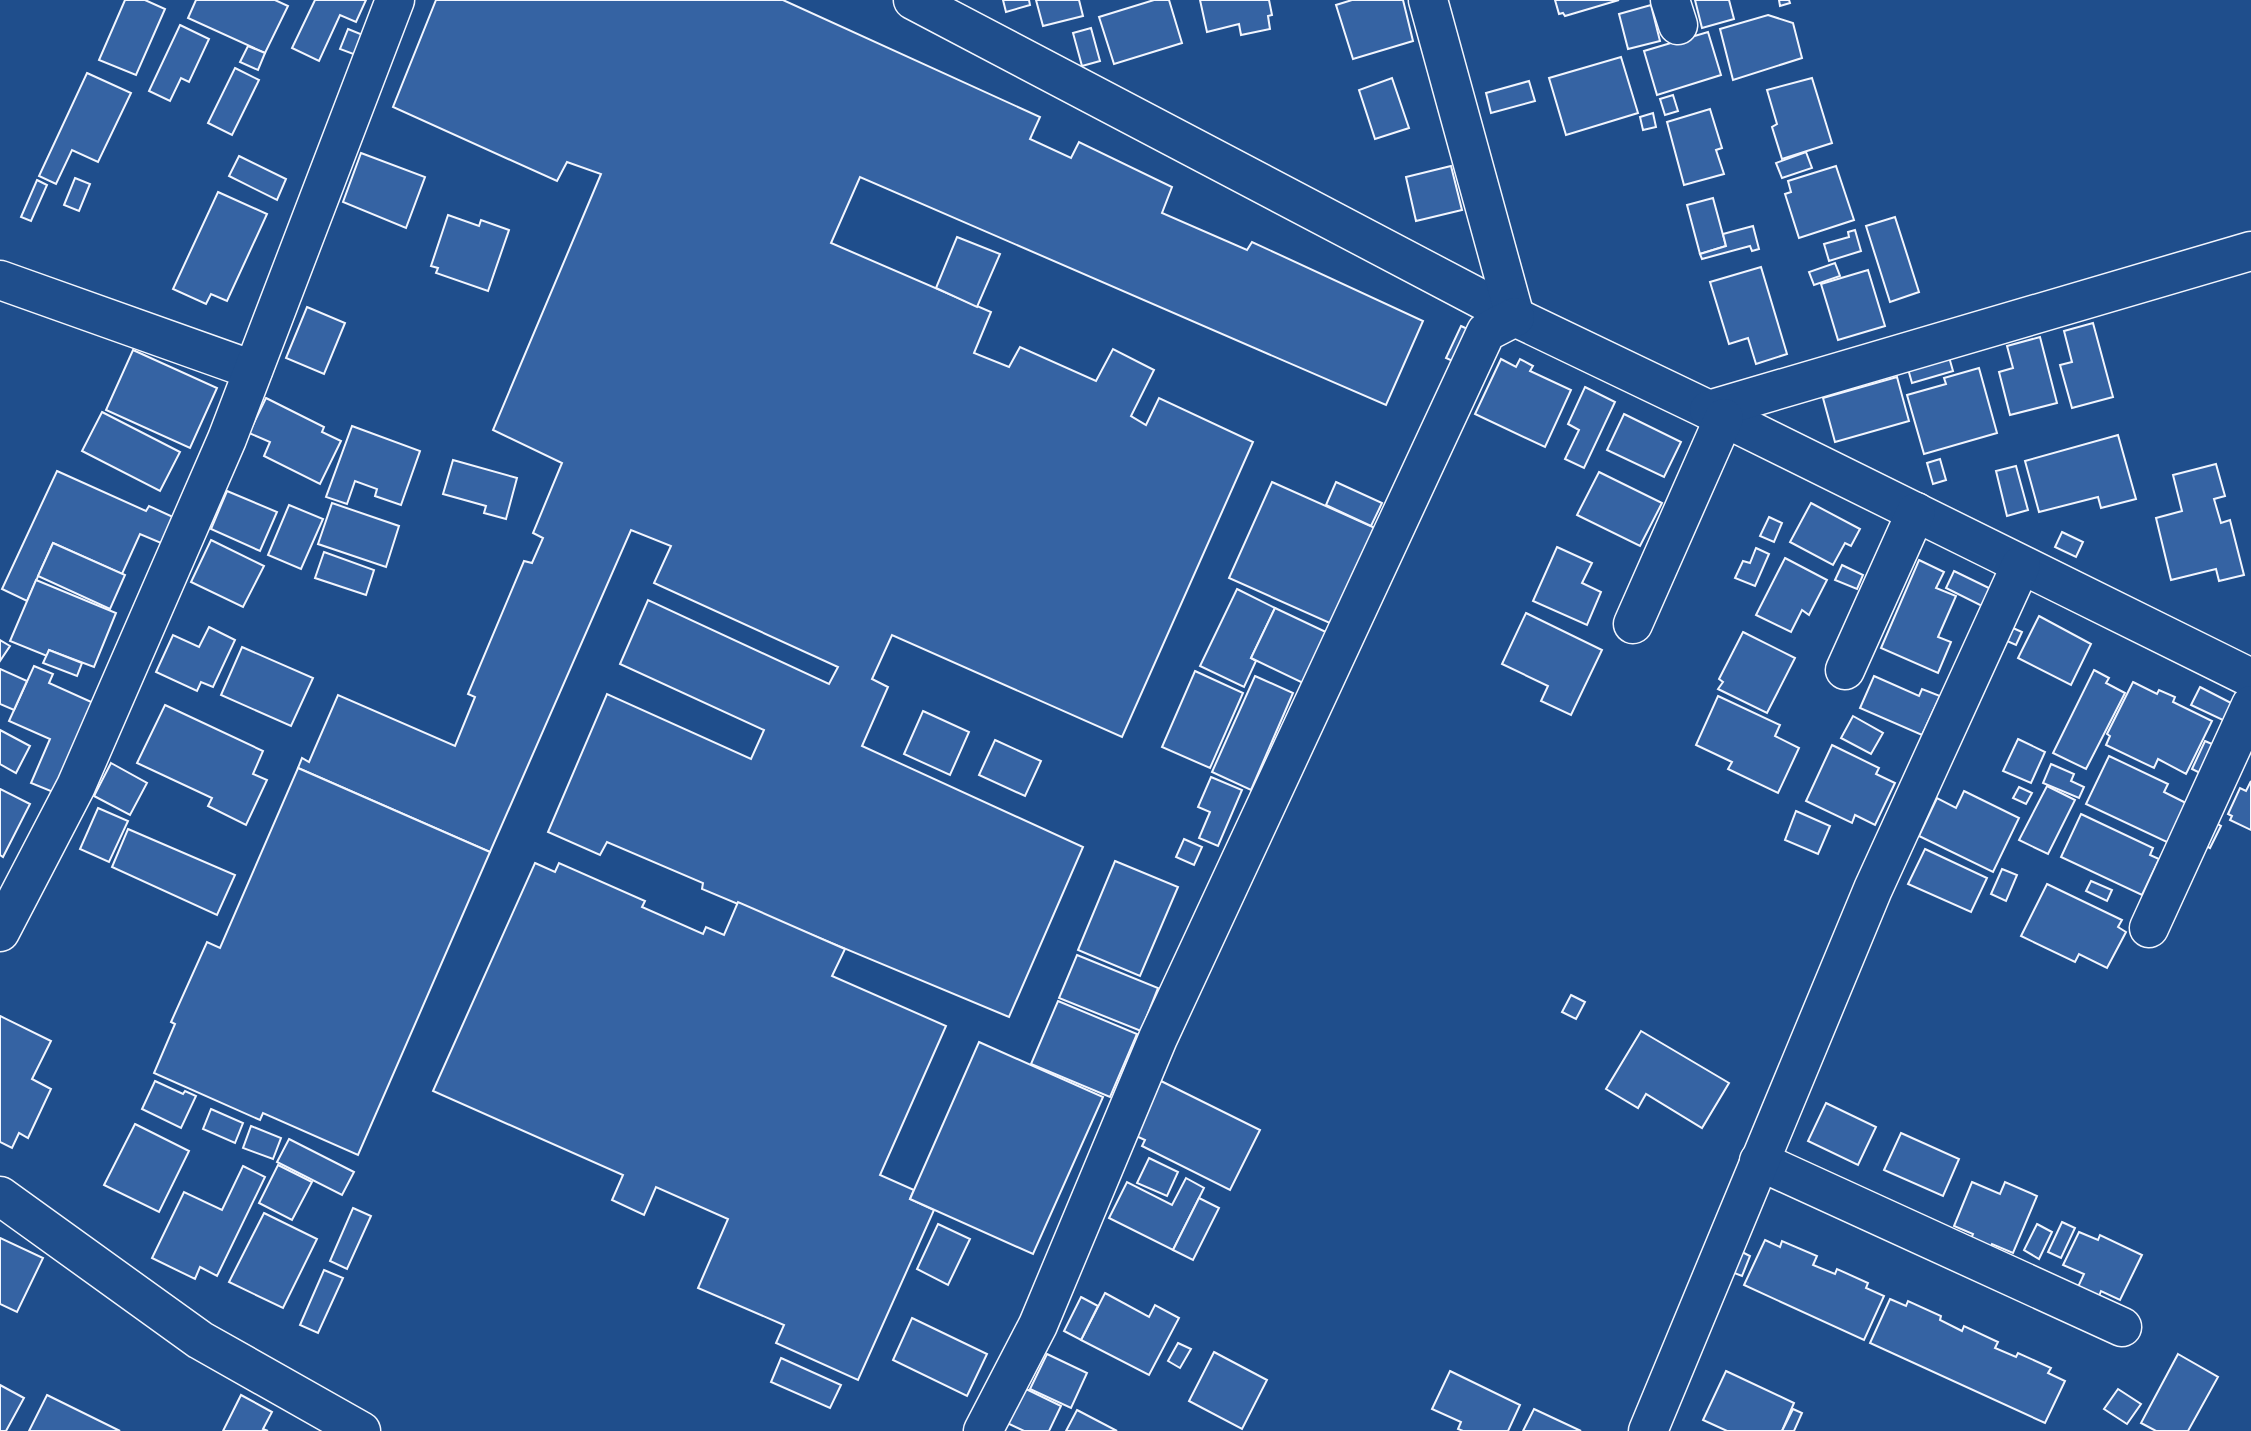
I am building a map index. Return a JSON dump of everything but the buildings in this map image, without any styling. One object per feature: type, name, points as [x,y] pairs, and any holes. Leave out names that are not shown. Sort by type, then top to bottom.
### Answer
[{"type":"street","points":[[0,932],[76,786],[221,452],[395,0]]},
{"type":"street","points":[[913,0],[1515,317],[2251,678]]},
{"type":"street","points":[[1428,0],[1515,317]]},
{"type":"street","points":[[1716,414],[2251,251]]},
{"type":"street","points":[[0,280],[253,370]]},
{"type":"street","points":[[983,1431],[1038,1325],[1158,1038],[1486,332],[1515,317]]},
{"type":"street","points":[[1633,624],[1716,414]]},
{"type":"street","points":[[1846,670],[1916,512]]},
{"type":"street","points":[[1648,1431],[1872,890],[2021,565]]},
{"type":"street","points":[[2149,928],[2251,705]]},
{"type":"street","points":[[1759,1161],[2122,1327]]},
{"type":"street","points":[[0,1196],[200,1340],[361,1431]]}]
